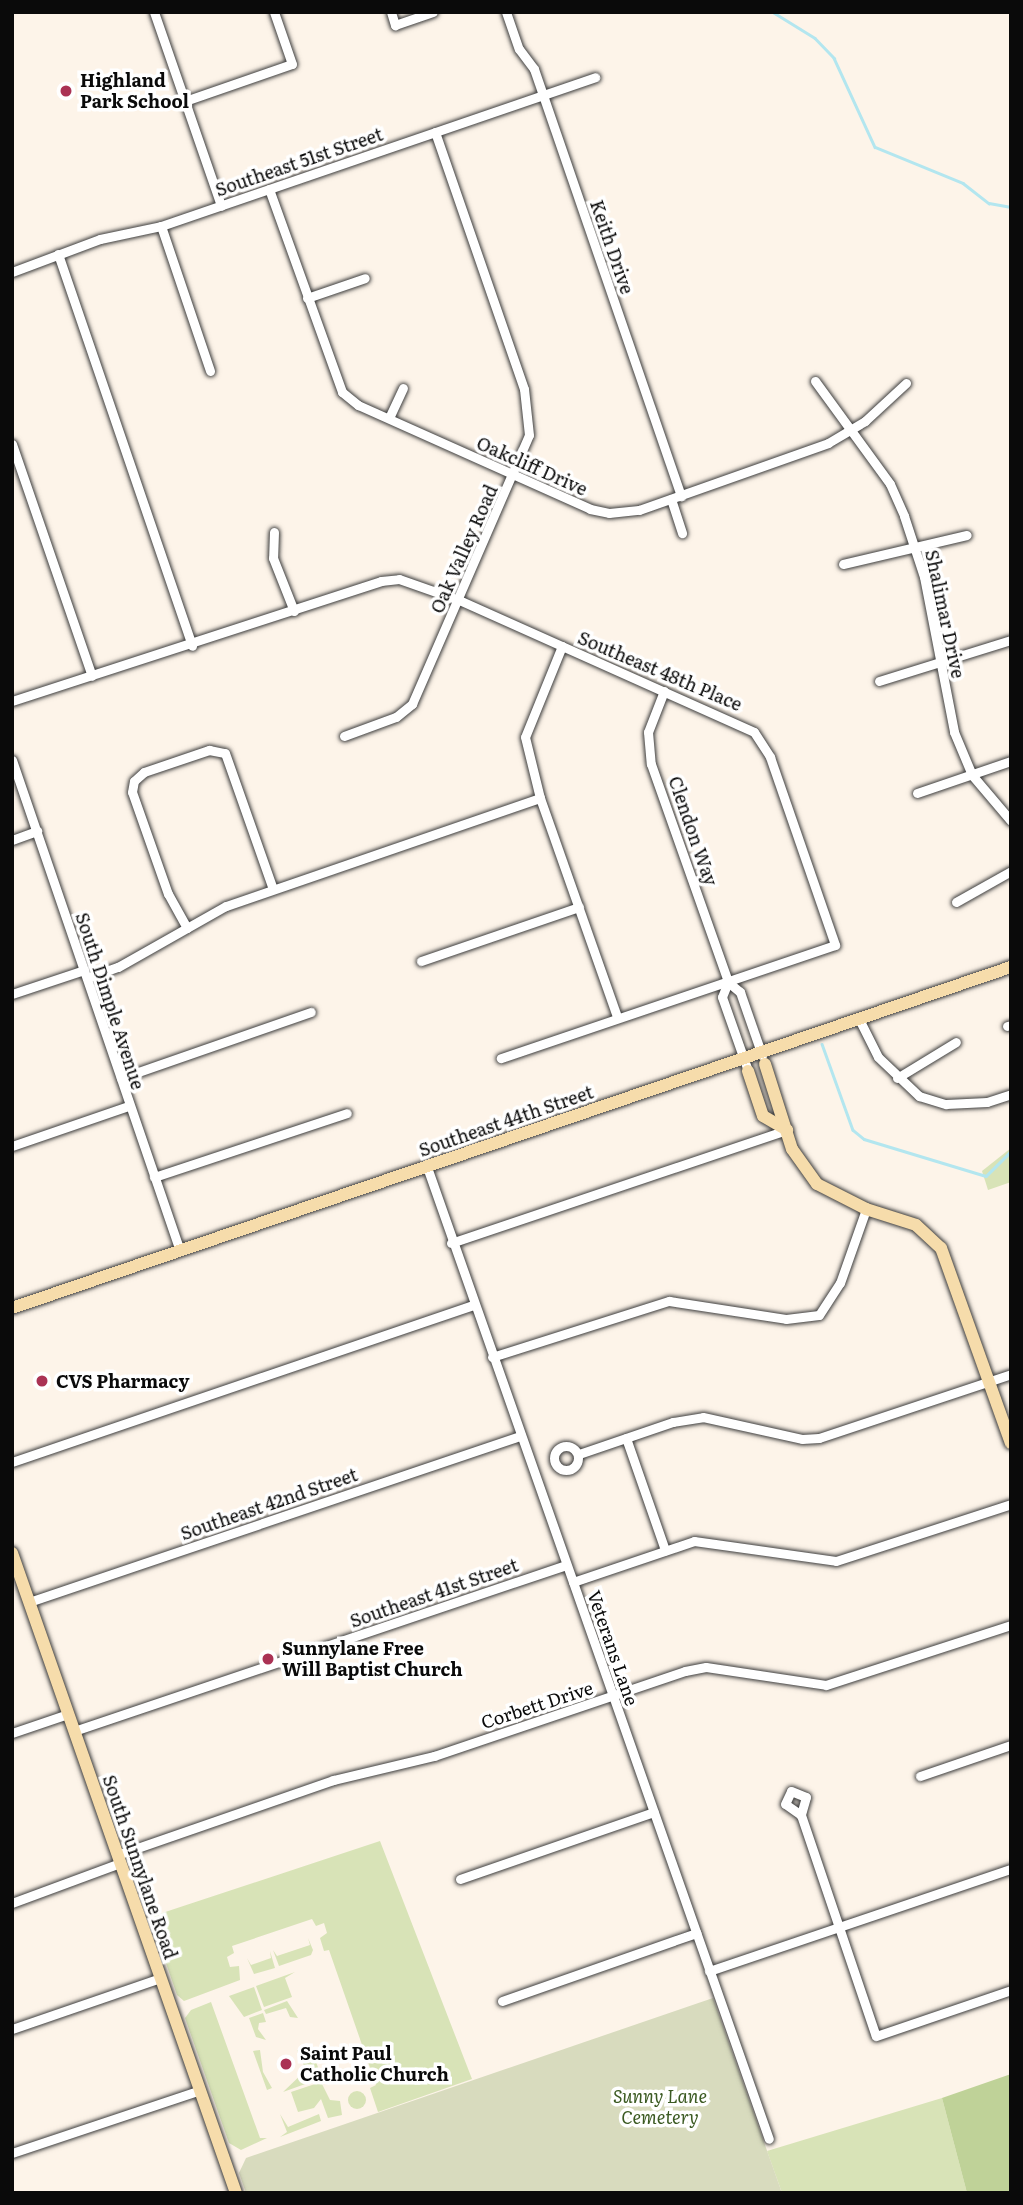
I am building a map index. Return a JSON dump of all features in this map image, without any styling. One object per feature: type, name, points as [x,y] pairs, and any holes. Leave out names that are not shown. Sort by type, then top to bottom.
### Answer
[{"type":"main road","name":"Southeast 44th Street","points":[[12,1308],[744,1058],[763,1058],[859,1019],[1011,967]]},
{"type":"main road","name":"Clendon Way","points":[[763,1058],[800,1163],[817,1184],[866,1209],[916,1225],[941,1248],[1011,1443]]},
{"type":"main road","name":"Clendon Way","points":[[748,1072],[763,1116],[787,1130]]},
{"type":"main road","points":[[757,1098],[775,1092]]},
{"type":"main road","name":"South Sunnylane Road","points":[[12,1553],[236,2193]]},
{"type":"street","points":[[154,12],[221,206]]},
{"type":"street","points":[[185,101],[292,64],[274,12]]},
{"type":"street","points":[[391,12],[395,25],[433,12]]},
{"type":"street","name":"Keith Drive","points":[[506,12],[543,95],[681,496]]},
{"type":"street","name":"Southeast 51st Street","points":[[12,272],[100,239],[161,226],[221,206],[595,77]]},
{"type":"street","name":"Oak Valley Road","points":[[344,736],[396,717],[412,704],[514,475],[529,435],[527,399],[435,132]]},
{"type":"street","name":"Oakcliff Drive","points":[[269,189],[338,386],[358,405],[514,475],[609,513],[639,510],[681,496],[852,430],[906,383]]},
{"type":"street","points":[[161,226],[210,371]]},
{"type":"street","points":[[58,254],[192,646]]},
{"type":"street","points":[[307,298],[365,278]]},
{"type":"street","name":"Shalimar Drive","points":[[815,380],[890,484],[917,550],[954,732],[972,775],[1011,821]]},
{"type":"street","points":[[389,418],[403,388]]},
{"type":"street","points":[[12,444],[92,676]]},
{"type":"street","points":[[671,499],[682,533]]},
{"type":"street","points":[[274,532],[273,558],[294,611]]},
{"type":"street","points":[[843,564],[917,550],[967,535]]},
{"type":"street","name":"Southeast 48th Place","points":[[12,701],[192,646],[391,580],[415,582],[742,724],[763,742],[835,945],[728,982]]},
{"type":"street","points":[[880,681],[940,665],[1011,639]]},
{"type":"street","points":[[562,646],[525,737],[540,798],[617,1017]]},
{"type":"street","name":"Clendon Way","points":[[664,691],[648,732],[647,751],[728,982],[740,992],[763,1058]]},
{"type":"street","points":[[187,928],[168,894],[132,786],[144,772],[209,750],[225,753],[273,889]]},
{"type":"street","name":"South Dimple Avenue","points":[[12,760],[121,1077],[128,1106],[180,1251]]},
{"type":"street","points":[[917,793],[1011,761]]},
{"type":"street","points":[[12,994],[118,967],[226,906],[540,798]]},
{"type":"street","points":[[12,840],[37,831]]},
{"type":"street","points":[[957,902],[1011,871]]},
{"type":"street","points":[[421,961],[579,907]]},
{"type":"street","points":[[501,1058],[728,982]]},
{"type":"street","name":"Clendon Way","points":[[728,982],[722,997],[748,1072]]},
{"type":"street","points":[[121,1077],[311,1012]]},
{"type":"street","points":[[859,1019],[878,1058],[919,1096],[946,1104],[987,1102],[1011,1094]]},
{"type":"street","points":[[897,1078],[956,1042]]},
{"type":"street","points":[[12,1146],[128,1106]]},
{"type":"street","points":[[154,1177],[347,1113]]},
{"type":"street","points":[[451,1243],[787,1130]]},
{"type":"street","name":"Veterans Lane","points":[[427,1167],[472,1305],[573,1582],[769,2139]]},
{"type":"street","points":[[492,1357],[669,1301],[786,1319],[819,1315],[840,1283],[866,1209]]},
{"type":"street","points":[[12,1462],[472,1305]]},
{"type":"street","points":[[579,1454],[703,1417],[802,1439],[819,1437],[1011,1374]]},
{"type":"street","name":"Southeast 42nd Street","points":[[29,1602],[520,1436]]},
{"type":"street","points":[[626,1438],[665,1550]]},
{"type":"street","points":[[573,1582],[694,1541],[836,1561],[1011,1504]]},
{"type":"street","name":"Southeast 41st Street","points":[[74,1731],[566,1565]]},
{"type":"street","name":"Corbett Drive","points":[[119,1859],[333,1780],[434,1756],[706,1667],[826,1685],[1011,1625]]},
{"type":"street","points":[[12,1734],[68,1714]]},
{"type":"street","points":[[920,1776],[1011,1745]]},
{"type":"street","points":[[460,1879],[654,1812]]},
{"type":"street","points":[[801,1815],[876,2036],[1011,1990]]},
{"type":"street","points":[[12,1903],[119,1859]]},
{"type":"street","points":[[709,1971],[1011,1869]]},
{"type":"street","points":[[502,2001],[696,1933]]},
{"type":"street","points":[[12,2029],[160,1978]]},
{"type":"street","points":[[12,2154],[200,2090]]},
{"type":"green space","points":[[1011,1148],[1011,1182],[988,1190],[982,1171]]},
{"type":"green space","points":[[380,1841],[472,2079],[378,2112],[370,2088],[376,2085],[329,1950],[324,1951],[320,1938],[327,1933],[324,1923],[316,1926],[312,1919],[232,1946],[234,1953],[227,1957],[230,1967],[239,1966],[240,1980],[184,2001],[177,1995],[150,1917]]},
{"type":"green space","points":[[308,1938],[313,1950],[311,1955],[279,1966],[273,1950],[277,1956],[310,1945]]},
{"type":"green space","points":[[270,1951],[275,1968],[254,1974],[247,1958],[251,1965],[271,1958]]},
{"type":"green space","points":[[295,1972],[285,1978],[292,1997],[264,2007],[256,1986]]},
{"type":"green space","points":[[254,1987],[262,2010],[244,2017],[229,1996]]},
{"type":"green space","name":"Sunny Lane Cemetery","points":[[713,1998],[782,2193],[246,2193],[239,2173],[246,2158]]},
{"type":"green space","points":[[287,2001],[298,2018],[290,2017],[286,2008],[266,2014],[264,2010]]},
{"type":"green space","points":[[211,2002],[260,2138],[267,2138],[241,2150],[229,2143],[185,2018],[191,2010]]},
{"type":"green space","points":[[263,2013],[266,2022],[259,2023],[258,2029],[266,2040],[256,2037],[249,2018]]},
{"type":"green space","points":[[260,2050],[263,2072],[272,2088],[267,2090],[253,2051]]},
{"type":"green space","points":[[297,2050],[313,2054],[322,2078],[283,2092],[306,2070]]},
{"type":"green space","points":[[1011,2074],[1011,2193],[967,2193],[942,2098]]},
{"type":"green space","points":[[321,2082],[330,2100],[340,2101],[342,2115],[328,2118],[321,2099],[314,2108],[298,2112],[291,2092]]},
{"type":"green space","points":[[357,2091],[363,2094],[366,2100],[363,2106],[357,2109],[351,2106],[348,2100],[351,2094]]},
{"type":"green space","points":[[942,2098],[967,2193],[782,2193],[767,2151]]},
{"type":"green space","points":[[280,2114],[288,2127],[319,2114],[321,2121],[280,2137],[287,2132]]},
{"type":"waterway","points":[[773,12],[815,38],[834,58],[875,147],[963,183],[989,203],[1011,207]]},
{"type":"waterway","points":[[822,1044],[853,1130],[864,1139],[986,1176],[1011,1151]]},
{"type":"place","name":"Highland Park School","points":[[66,91]]},
{"type":"place","name":"CVS Pharmacy","points":[[42,1381]]},
{"type":"place","name":"Sunnylane Free Will Baptist Church","points":[[268,1659]]},
{"type":"place","name":"Saint Paul Catholic Church","points":[[286,2064]]}]
